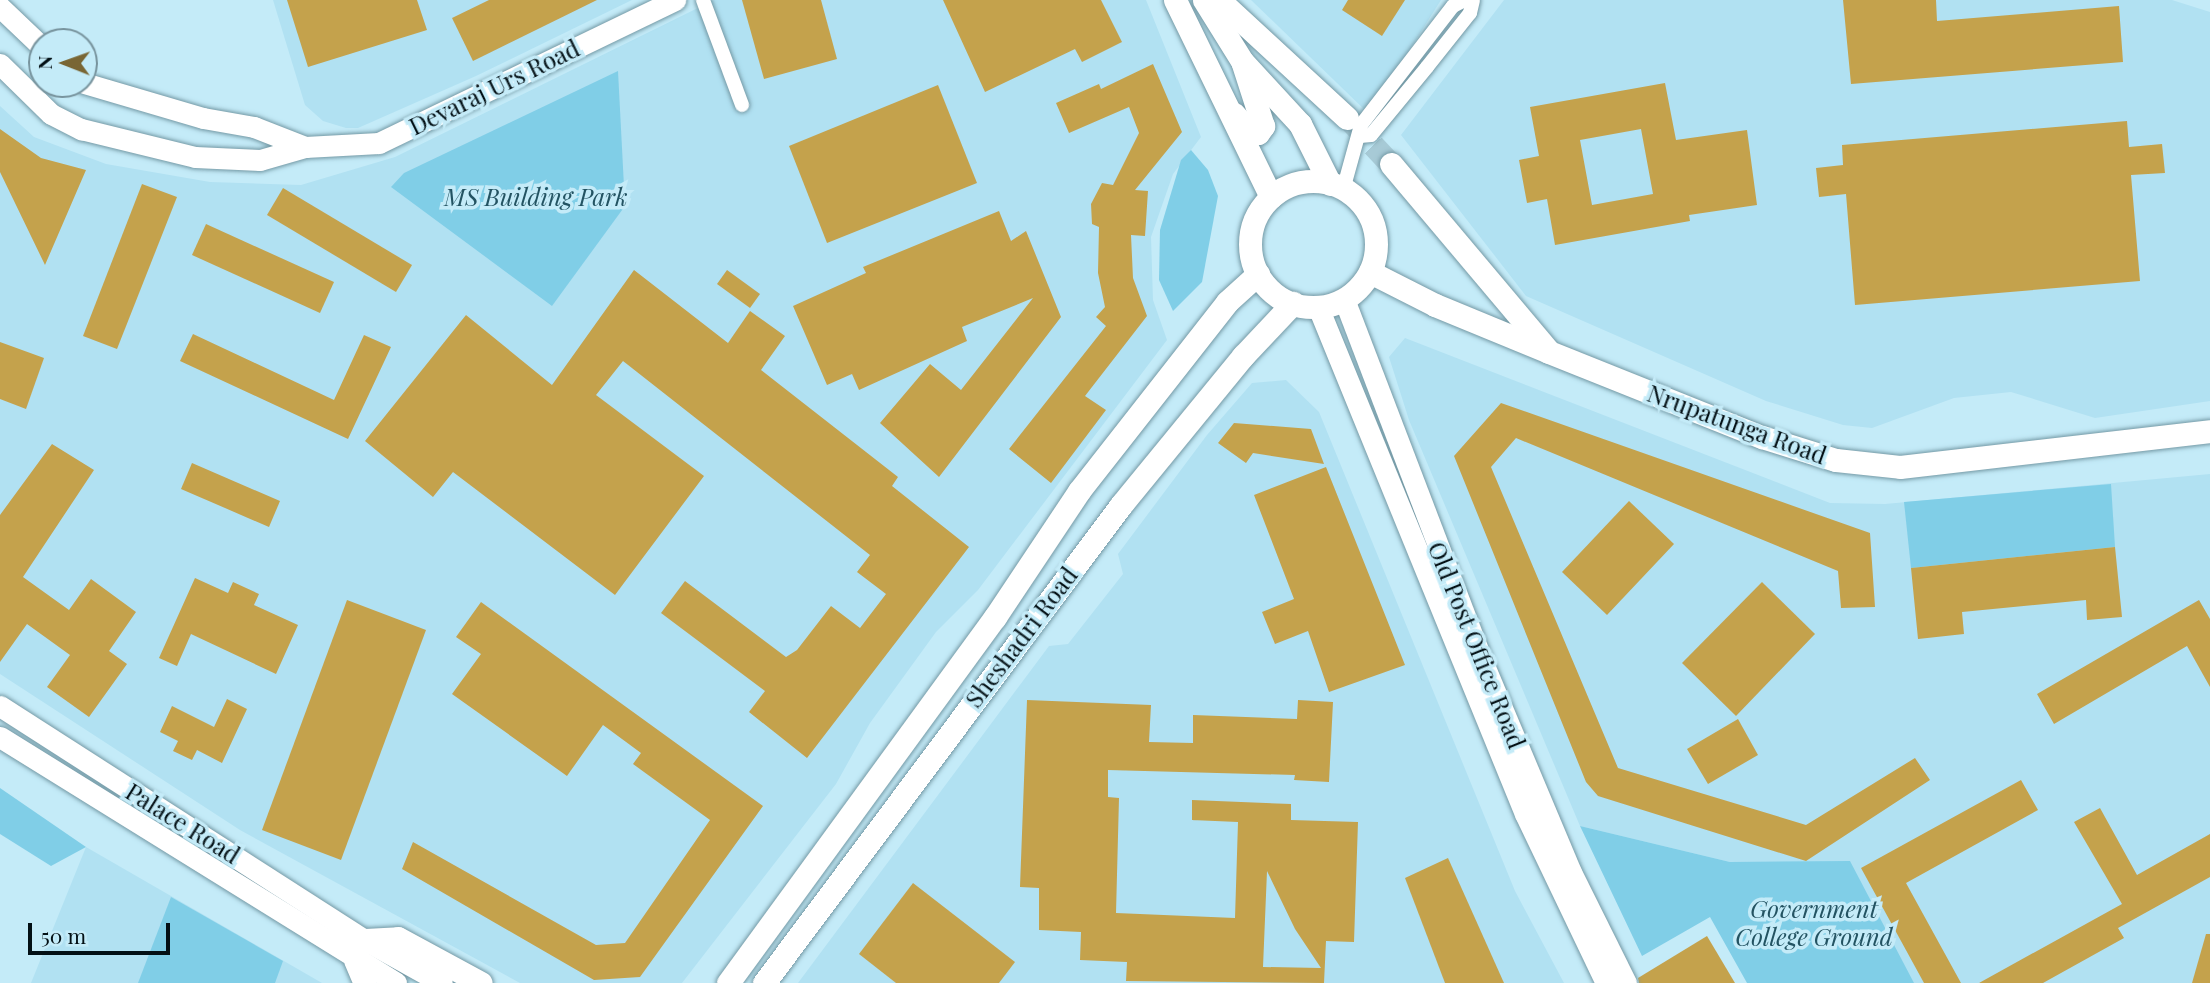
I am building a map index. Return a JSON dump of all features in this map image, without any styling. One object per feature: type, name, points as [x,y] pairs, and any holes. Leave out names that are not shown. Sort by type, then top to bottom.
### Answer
[{"type":"main road","points":[[1175,0],[1234,114],[1253,166],[1271,197]]},
{"type":"main road","points":[[1203,0],[1242,61],[1300,124],[1337,187],[1366,211],[1375,231],[1370,272],[1344,299],[1318,307],[1293,303],[1269,290],[1258,274],[1251,235],[1258,214],[1271,197],[1289,186],[1311,181],[1337,187]]},
{"type":"main road","points":[[1219,0],[1354,127]]},
{"type":"main road","points":[[1234,114],[1246,128],[1258,132],[1263,127],[1242,61]]},
{"type":"main road","points":[[1391,164],[1549,352]]},
{"type":"main road","name":"Nrupatunga Road","points":[[1370,272],[1435,305],[1549,352],[1762,437],[1836,460],[1900,467],[2210,430]]},
{"type":"main road","name":"Sheshadri Road","points":[[728,983],[995,617],[1079,491],[1227,302],[1258,274]]},
{"type":"main road","name":"Sheshadri Road","points":[[764,983],[1121,505],[1243,356],[1293,303]]},
{"type":"main road","points":[[365,983],[360,950],[398,938],[481,983]]},
{"type":"street","name":"Devaraj Urs Road","points":[[0,64],[51,114],[80,129],[221,159],[260,160],[305,147],[379,143],[675,0]]},
{"type":"street","points":[[703,0],[742,105]]},
{"type":"street","points":[[1354,127],[1361,125],[1453,6],[1465,0]]},
{"type":"street","points":[[1354,127],[1371,135],[1469,13],[1473,0]]},
{"type":"street","points":[[0,7],[28,34]]},
{"type":"street","name":"Devaraj Urs Road","points":[[98,87],[203,118],[254,127],[305,147]]},
{"type":"street","points":[[1337,187],[1354,127]]},
{"type":"street","name":"Old Post Office Road","points":[[1344,299],[1481,658],[1571,872],[1626,983]]},
{"type":"street","name":"Old Post Office Road","points":[[1318,307],[1525,814],[1606,983]]},
{"type":"street","name":"Palace Road","points":[[0,706],[105,773],[360,950]]},
{"type":"street","name":"Palace Road","points":[[0,737],[91,794],[360,950]]},
{"type":"street","points":[[91,794],[105,773]]},
{"type":"street","points":[[360,950],[397,983]]},
{"type":"street","points":[[360,950],[442,983]]},
{"type":"shaded area","points":[[273,0],[632,0],[476,76],[358,128],[346,128],[323,121],[305,105]]},
{"type":"shaded area","points":[[714,0],[1146,0],[1201,137],[1173,174],[1151,237],[1153,300],[1167,340],[978,590],[936,632],[870,723],[836,784],[682,983],[520,983],[240,830],[0,674],[0,106],[34,137],[106,164],[210,182],[301,185],[395,157]]},
{"type":"shaded area","points":[[1251,0],[1441,0],[1369,114]]},
{"type":"shaded area","points":[[1504,0],[2172,0],[2210,12],[2210,401],[2095,418],[2011,392],[1954,398],[1872,428],[1843,425],[1766,401],[1526,296],[1401,135]]},
{"type":"shaded area","points":[[1405,338],[1830,503],[1885,504],[2210,474],[2210,983],[1747,983],[1796,862],[1730,862],[1580,826],[1409,420],[1389,357]]},
{"type":"shaded area","points":[[1286,380],[1319,412],[1515,891],[1564,983],[798,983],[1049,646],[1068,644],[1123,574],[1118,554],[1207,435],[1252,383]]},
{"type":"shaded area","points":[[86,847],[322,983],[31,983]]},
{"type":"green space","name":"MS Building Park","points":[[618,71],[625,206],[552,306],[391,187],[404,173]]},
{"type":"green space","points":[[1191,150],[1208,170],[1218,196],[1202,282],[1173,311],[1159,280],[1160,230],[1181,160]]},
{"type":"green space","points":[[2111,484],[2115,547],[1911,568],[1904,502]]},
{"type":"green space","points":[[0,788],[86,847],[51,866],[0,834]]},
{"type":"green space","name":"Government College Ground","points":[[1580,826],[1730,862],[1850,861],[1914,983],[1747,983],[1710,917],[1642,956]]},
{"type":"green space","points":[[171,897],[283,961],[275,983],[138,983]]},
{"type":"building","points":[[287,0],[417,0],[427,30],[308,67]]},
{"type":"building","points":[[489,0],[597,0],[473,61],[452,18]]},
{"type":"building","points":[[742,0],[821,0],[837,59],[764,79]]},
{"type":"building","points":[[943,0],[1101,0],[1122,42],[1082,62],[1075,49],[985,92]]},
{"type":"building","points":[[1348,0],[1405,0],[1382,36],[1342,10]]},
{"type":"building","points":[[1843,0],[1936,0],[1937,21],[2119,6],[2123,62],[1851,84]]},
{"type":"building","points":[[1153,64],[1182,132],[1135,190],[1148,191],[1145,236],[1131,235],[1133,278],[1147,316],[1085,396],[1106,410],[1051,483],[1009,449],[1106,326],[1096,317],[1105,307],[1098,273],[1099,227],[1092,224],[1091,204],[1102,183],[1113,185],[1139,133],[1129,107],[1069,133],[1056,103],[1099,84],[1101,89]]},
{"type":"building","points":[[1665,83],[1676,140],[1747,130],[1757,205],[1689,215],[1690,221],[1555,245],[1547,199],[1527,203],[1519,160],[1539,156],[1530,107]],"holes":[[[1641,129],[1653,194],[1592,205],[1580,140]]]},
{"type":"building","points":[[938,85],[977,183],[827,243],[789,146]]},
{"type":"building","points":[[2127,121],[2129,147],[2162,144],[2165,173],[2131,175],[2140,281],[1855,305],[1846,194],[1819,197],[1816,168],[1843,165],[1842,145]]},
{"type":"building","points":[[0,129],[41,158],[86,170],[45,265],[0,172]]},
{"type":"building","points":[[142,184],[177,197],[117,349],[83,336]]},
{"type":"building","points":[[283,188],[412,265],[396,292],[267,215]]},
{"type":"building","points":[[999,211],[1011,241],[1026,231],[1061,317],[939,477],[880,423],[930,364],[961,390],[1033,298],[962,327],[967,341],[859,390],[852,374],[827,385],[793,306],[866,273],[863,267]]},
{"type":"building","points":[[206,224],[334,282],[320,313],[192,255]]},
{"type":"building","points":[[634,270],[728,343],[750,311],[785,336],[761,370],[898,477],[892,486],[969,547],[807,758],[749,712],[765,691],[661,613],[685,581],[786,657],[797,650],[831,606],[860,628],[886,594],[857,572],[870,555],[623,361],[596,395],[704,476],[615,595],[453,472],[433,497],[365,441],[466,315],[552,385]]},
{"type":"building","points":[[727,270],[760,294],[750,308],[717,284]]},
{"type":"building","points":[[193,334],[334,400],[364,335],[391,347],[348,439],[180,361]]},
{"type":"building","points":[[0,342],[44,358],[26,409],[0,399]]},
{"type":"building","points":[[1501,403],[1870,533],[1875,607],[1841,608],[1838,571],[1516,438],[1491,467],[1618,768],[1806,825],[1915,758],[1930,780],[1806,861],[1598,796],[1586,782],[1454,456]]},
{"type":"building","points":[[1234,423],[1311,429],[1324,464],[1253,453],[1246,463],[1218,443]]},
{"type":"building","points":[[52,444],[94,470],[23,577],[69,610],[91,579],[136,612],[109,651],[127,664],[89,717],[47,687],[70,655],[27,624],[0,662],[0,515]]},
{"type":"building","points":[[192,463],[280,501],[269,527],[181,489]]},
{"type":"building","points":[[1326,467],[1405,665],[1329,692],[1308,631],[1275,644],[1262,612],[1294,599],[1254,495]]},
{"type":"building","points":[[1629,501],[1674,544],[1607,615],[1562,572]]},
{"type":"building","points":[[2115,547],[2122,617],[2087,620],[2086,600],[1962,612],[1964,634],[1918,639],[1911,568]]},
{"type":"building","points":[[195,578],[228,593],[233,582],[259,594],[254,605],[298,625],[276,674],[191,634],[177,666],[159,658]]},
{"type":"building","points":[[1762,582],[1815,634],[1736,716],[1682,663]]},
{"type":"building","points":[[347,600],[426,630],[341,860],[262,830]]},
{"type":"building","points":[[2199,600],[2210,619],[2210,687],[2187,646],[2054,724],[2037,694]]},
{"type":"building","points":[[481,602],[763,806],[640,977],[594,980],[402,869],[413,842],[596,945],[625,943],[710,820],[633,764],[641,753],[603,725],[567,776],[452,694],[481,654],[456,637]]},
{"type":"building","points":[[227,699],[247,709],[222,763],[197,750],[192,760],[173,751],[178,741],[160,732],[172,706],[214,727]]},
{"type":"building","points":[[1027,700],[1151,705],[1149,742],[1193,743],[1193,715],[1297,719],[1298,700],[1333,702],[1329,782],[1294,780],[1295,775],[1108,770],[1108,797],[1119,798],[1116,913],[1235,918],[1238,822],[1192,820],[1192,800],[1291,804],[1291,820],[1358,822],[1354,942],[1326,941],[1324,983],[1126,981],[1127,962],[1080,960],[1081,932],[1039,930],[1039,888],[1020,887]],"holes":[[[1267,871],[1295,929],[1321,968],[1263,967]]]},
{"type":"building","points":[[1738,719],[1758,755],[1708,784],[1687,749]]},
{"type":"building","points":[[2021,780],[2038,810],[1906,883],[1961,983],[1924,983],[1861,868]]},
{"type":"building","points":[[2100,808],[2137,875],[2210,834],[2210,877],[2118,928],[2124,938],[2043,983],[1979,983],[2122,904],[2074,822]]},
{"type":"building","points":[[1448,858],[1504,983],[1445,983],[1405,878]]},
{"type":"building","points":[[913,883],[1015,962],[999,983],[896,983],[859,954]]},
{"type":"building","points":[[2206,934],[2210,934],[2210,983],[2192,983]]},
{"type":"building","points":[[1707,936],[1735,983],[1639,983],[1638,978]]},
{"type":"tunnel","points":[[1350,120],[1391,164]]}]
